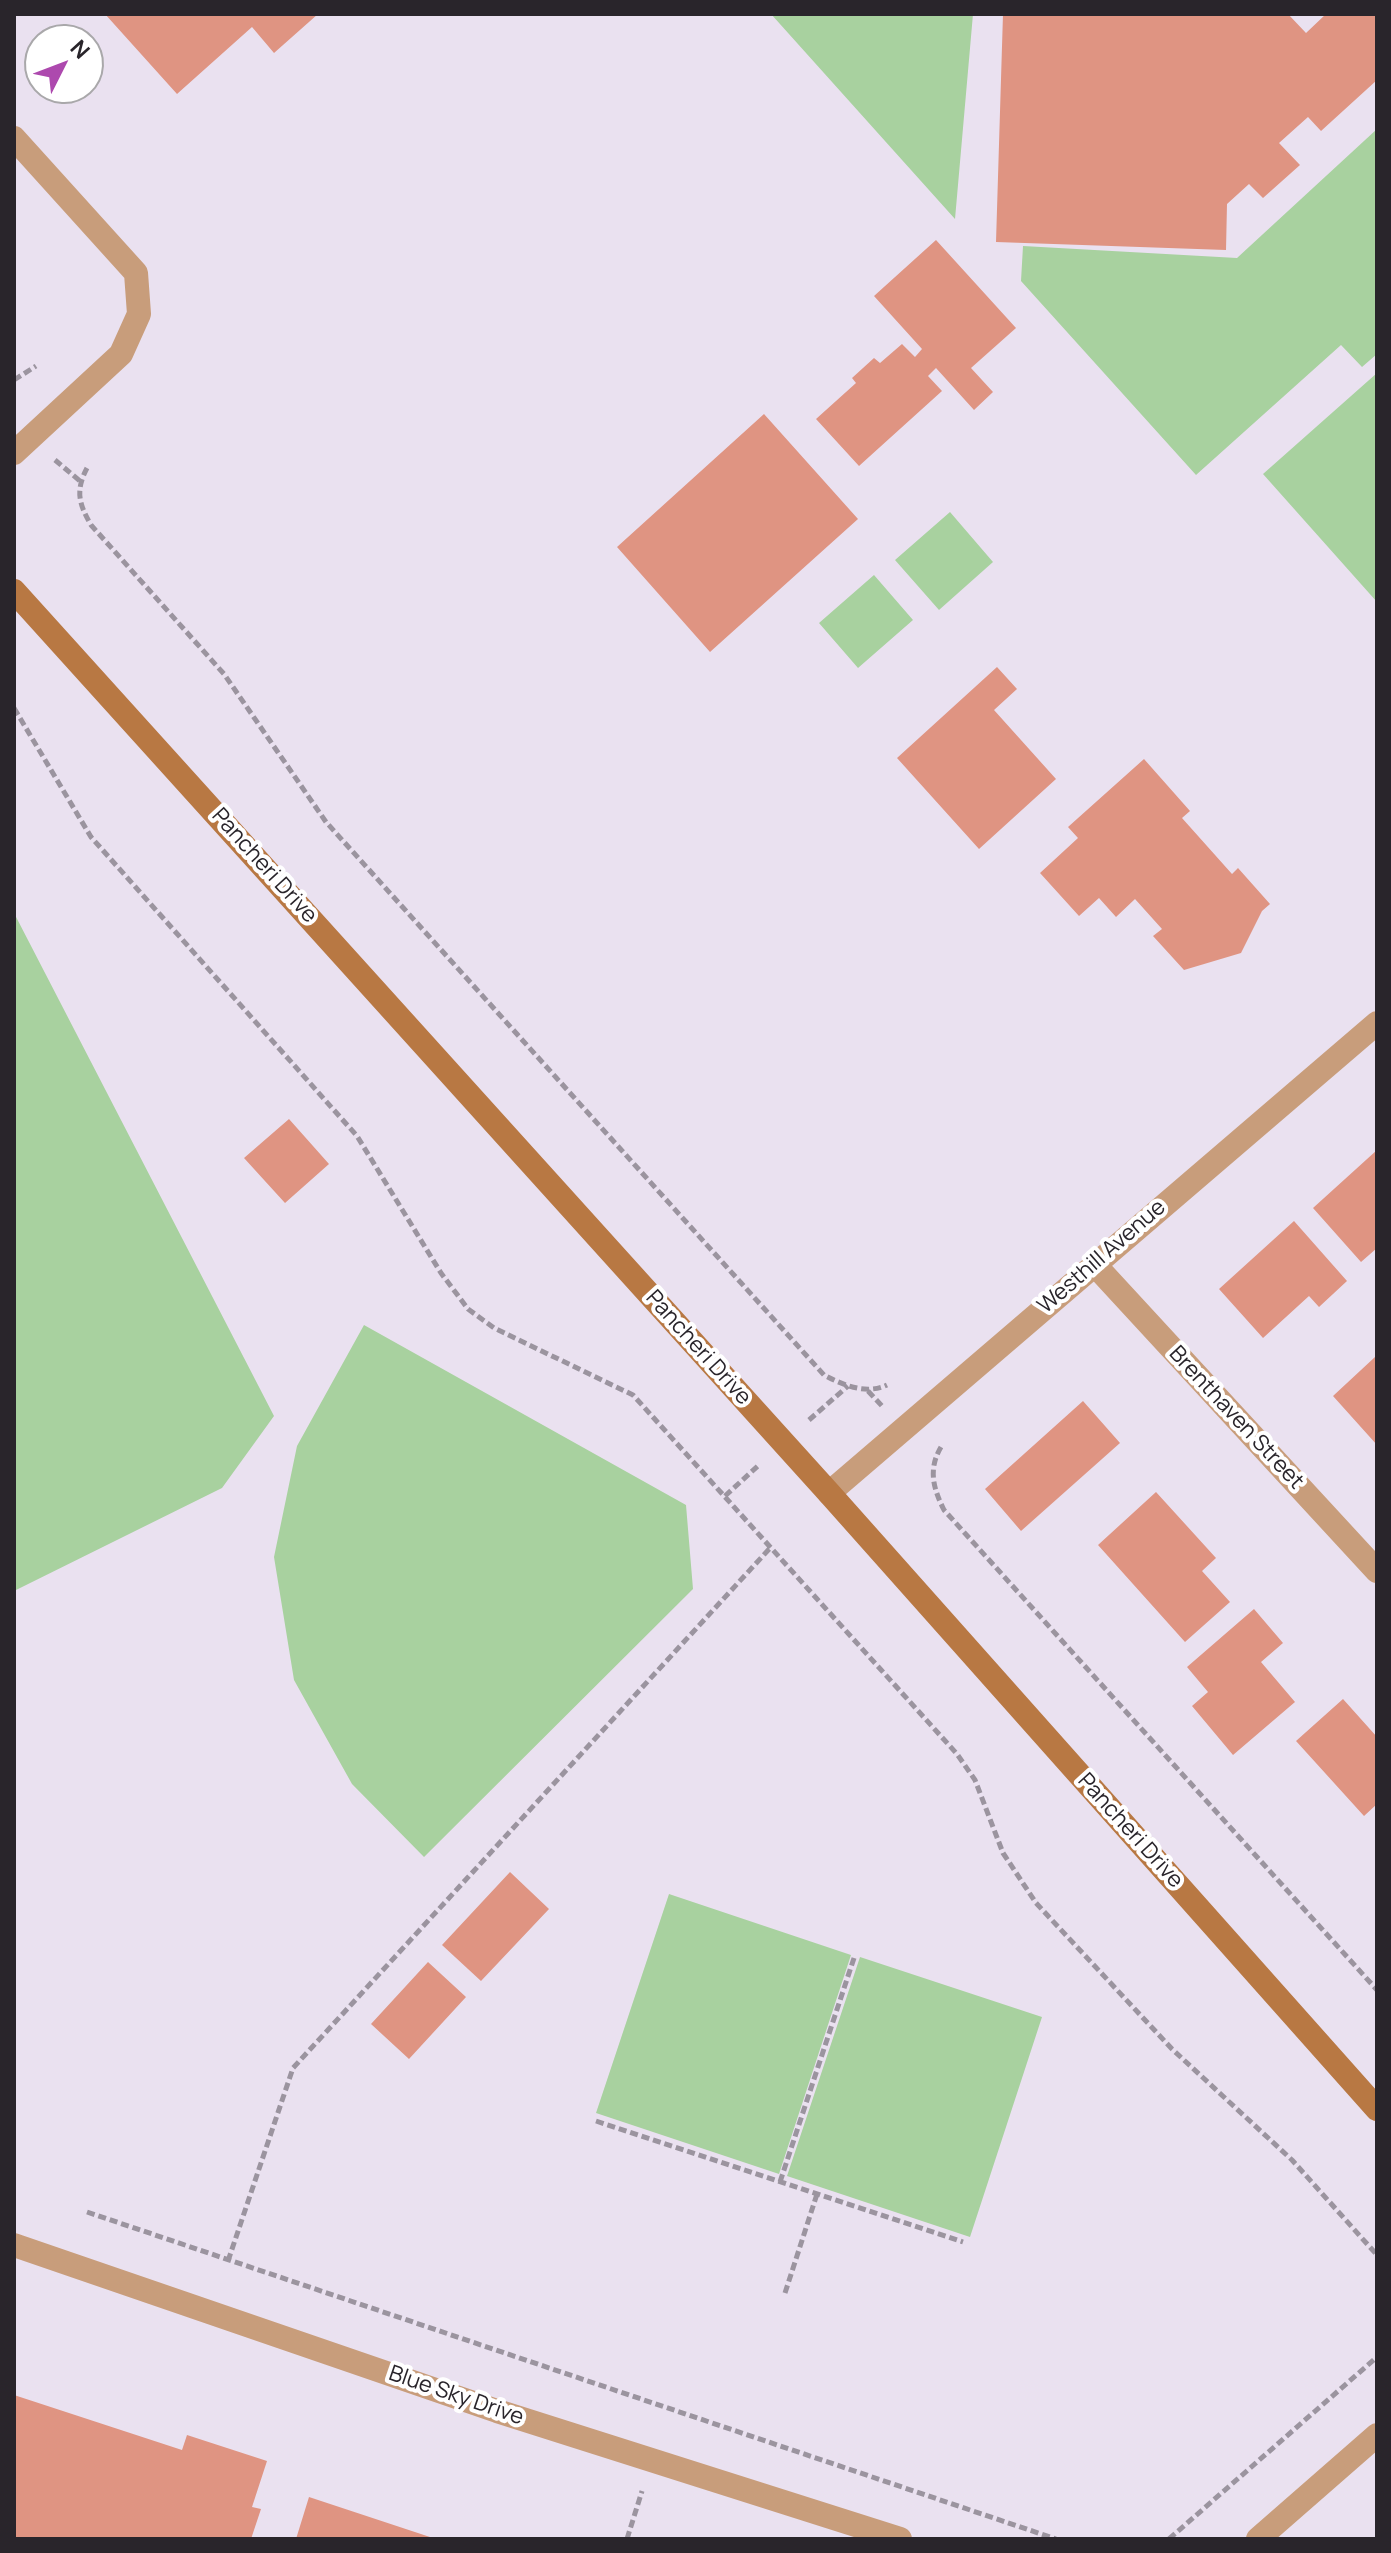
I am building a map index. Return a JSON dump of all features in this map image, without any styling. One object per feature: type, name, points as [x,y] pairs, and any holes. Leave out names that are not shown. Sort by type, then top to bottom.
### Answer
[{"type":"street","points":[[14,138],[136,273],[139,314],[121,354],[14,453]]},
{"type":"street","name":"Pancheri Drive","points":[[14,591],[829,1493],[1377,2109]]},
{"type":"street","name":"Westhill Avenue","points":[[829,1493],[1377,1023]]},
{"type":"street","name":"Brenthaven Street","points":[[1094,1264],[1377,1571]]},
{"type":"street","name":"Blue Sky Drive","points":[[14,2245],[497,2411],[900,2539]]},
{"type":"street","points":[[1258,2539],[1377,2435]]},
{"type":"path","points":[[14,380],[36,366]]},
{"type":"path","points":[[87,468],[80,481],[78,495],[81,508],[91,525],[224,674],[326,822],[824,1375],[842,1384],[868,1390],[887,1385]]},
{"type":"path","points":[[14,708],[91,837],[350,1125],[441,1273],[468,1309],[494,1328],[633,1395],[957,1754],[975,1780],[1003,1853],[1036,1903],[1172,2049],[1292,2160],[1377,2255]]},
{"type":"path","points":[[941,1447],[933,1461],[933,1474],[936,1493],[944,1510],[1377,1990]]},
{"type":"path","points":[[228,2261],[293,2068],[771,1547]]},
{"type":"path","points":[[780,2182],[855,1955]]},
{"type":"path","points":[[596,2121],[963,2242]]},
{"type":"path","points":[[785,2293],[817,2194]]},
{"type":"path","points":[[87,2212],[1056,2539]]},
{"type":"path","points":[[1169,2539],[1377,2357]]},
{"type":"green space","points":[[771,14],[973,14],[955,219]]},
{"type":"green space","points":[[1377,129],[1377,354],[1362,367],[1341,345],[1196,475],[1021,281],[1023,246],[1237,258]]},
{"type":"green space","points":[[1377,373],[1377,602],[1263,474]]},
{"type":"green space","points":[[950,512],[993,562],[939,610],[895,560]]},
{"type":"green space","points":[[874,575],[913,620],[858,668],[819,623]]},
{"type":"green space","points":[[14,913],[274,1416],[222,1488],[14,1591]]},
{"type":"green space","points":[[364,1325],[686,1505],[693,1589],[424,1857],[352,1784],[294,1680],[274,1557],[297,1446]]},
{"type":"green space","points":[[669,1894],[851,1955],[779,2174],[596,2113]]},
{"type":"green space","points":[[860,1957],[1042,2017],[970,2237],[787,2176]]},
{"type":"building","points":[[105,14],[318,14],[274,53],[252,27],[177,94]]},
{"type":"building","points":[[1003,14],[1288,14],[1306,33],[1326,14],[1377,14],[1377,80],[1321,131],[1308,117],[1279,143],[1300,165],[1263,198],[1249,184],[1227,204],[1226,250],[996,242]]},
{"type":"building","points":[[936,240],[1016,328],[971,368],[993,392],[974,410],[936,368],[928,376],[942,391],[859,466],[816,419],[856,383],[852,378],[874,358],[880,363],[902,344],[915,357],[922,349],[874,296]]},
{"type":"building","points":[[764,414],[858,519],[710,652],[617,547]]},
{"type":"building","points":[[997,667],[1017,689],[994,710],[1056,779],[979,849],[897,758]]},
{"type":"building","points":[[1144,759],[1190,811],[1182,818],[1232,874],[1238,868],[1270,904],[1262,911],[1241,953],[1184,970],[1153,936],[1162,929],[1135,899],[1116,917],[1099,898],[1079,916],[1040,873],[1078,838],[1068,827]]},
{"type":"building","points":[[289,1119],[329,1164],[285,1203],[244,1158]]},
{"type":"building","points":[[1377,1150],[1377,1248],[1361,1262],[1313,1208]]},
{"type":"building","points":[[1294,1221],[1347,1281],[1319,1307],[1309,1296],[1263,1338],[1219,1289]]},
{"type":"building","points":[[1375,1357],[1377,1359],[1377,1445],[1333,1396]]},
{"type":"building","points":[[1083,1401],[1120,1443],[1021,1531],[985,1489]]},
{"type":"building","points":[[1156,1492],[1216,1558],[1202,1571],[1230,1602],[1185,1642],[1098,1545]]},
{"type":"building","points":[[1254,1609],[1283,1643],[1261,1662],[1295,1702],[1233,1755],[1192,1706],[1208,1692],[1187,1667]]},
{"type":"building","points":[[1343,1699],[1377,1737],[1377,1804],[1364,1816],[1296,1741]]},
{"type":"building","points":[[510,1872],[549,1909],[481,1981],[442,1945]]},
{"type":"building","points":[[428,1962],[466,1997],[409,2059],[371,2024]]},
{"type":"building","points":[[14,2395],[182,2450],[187,2435],[267,2461],[252,2507],[261,2509],[251,2539],[14,2539]]},
{"type":"building","points":[[309,2497],[433,2538],[433,2539],[296,2539]]}]
